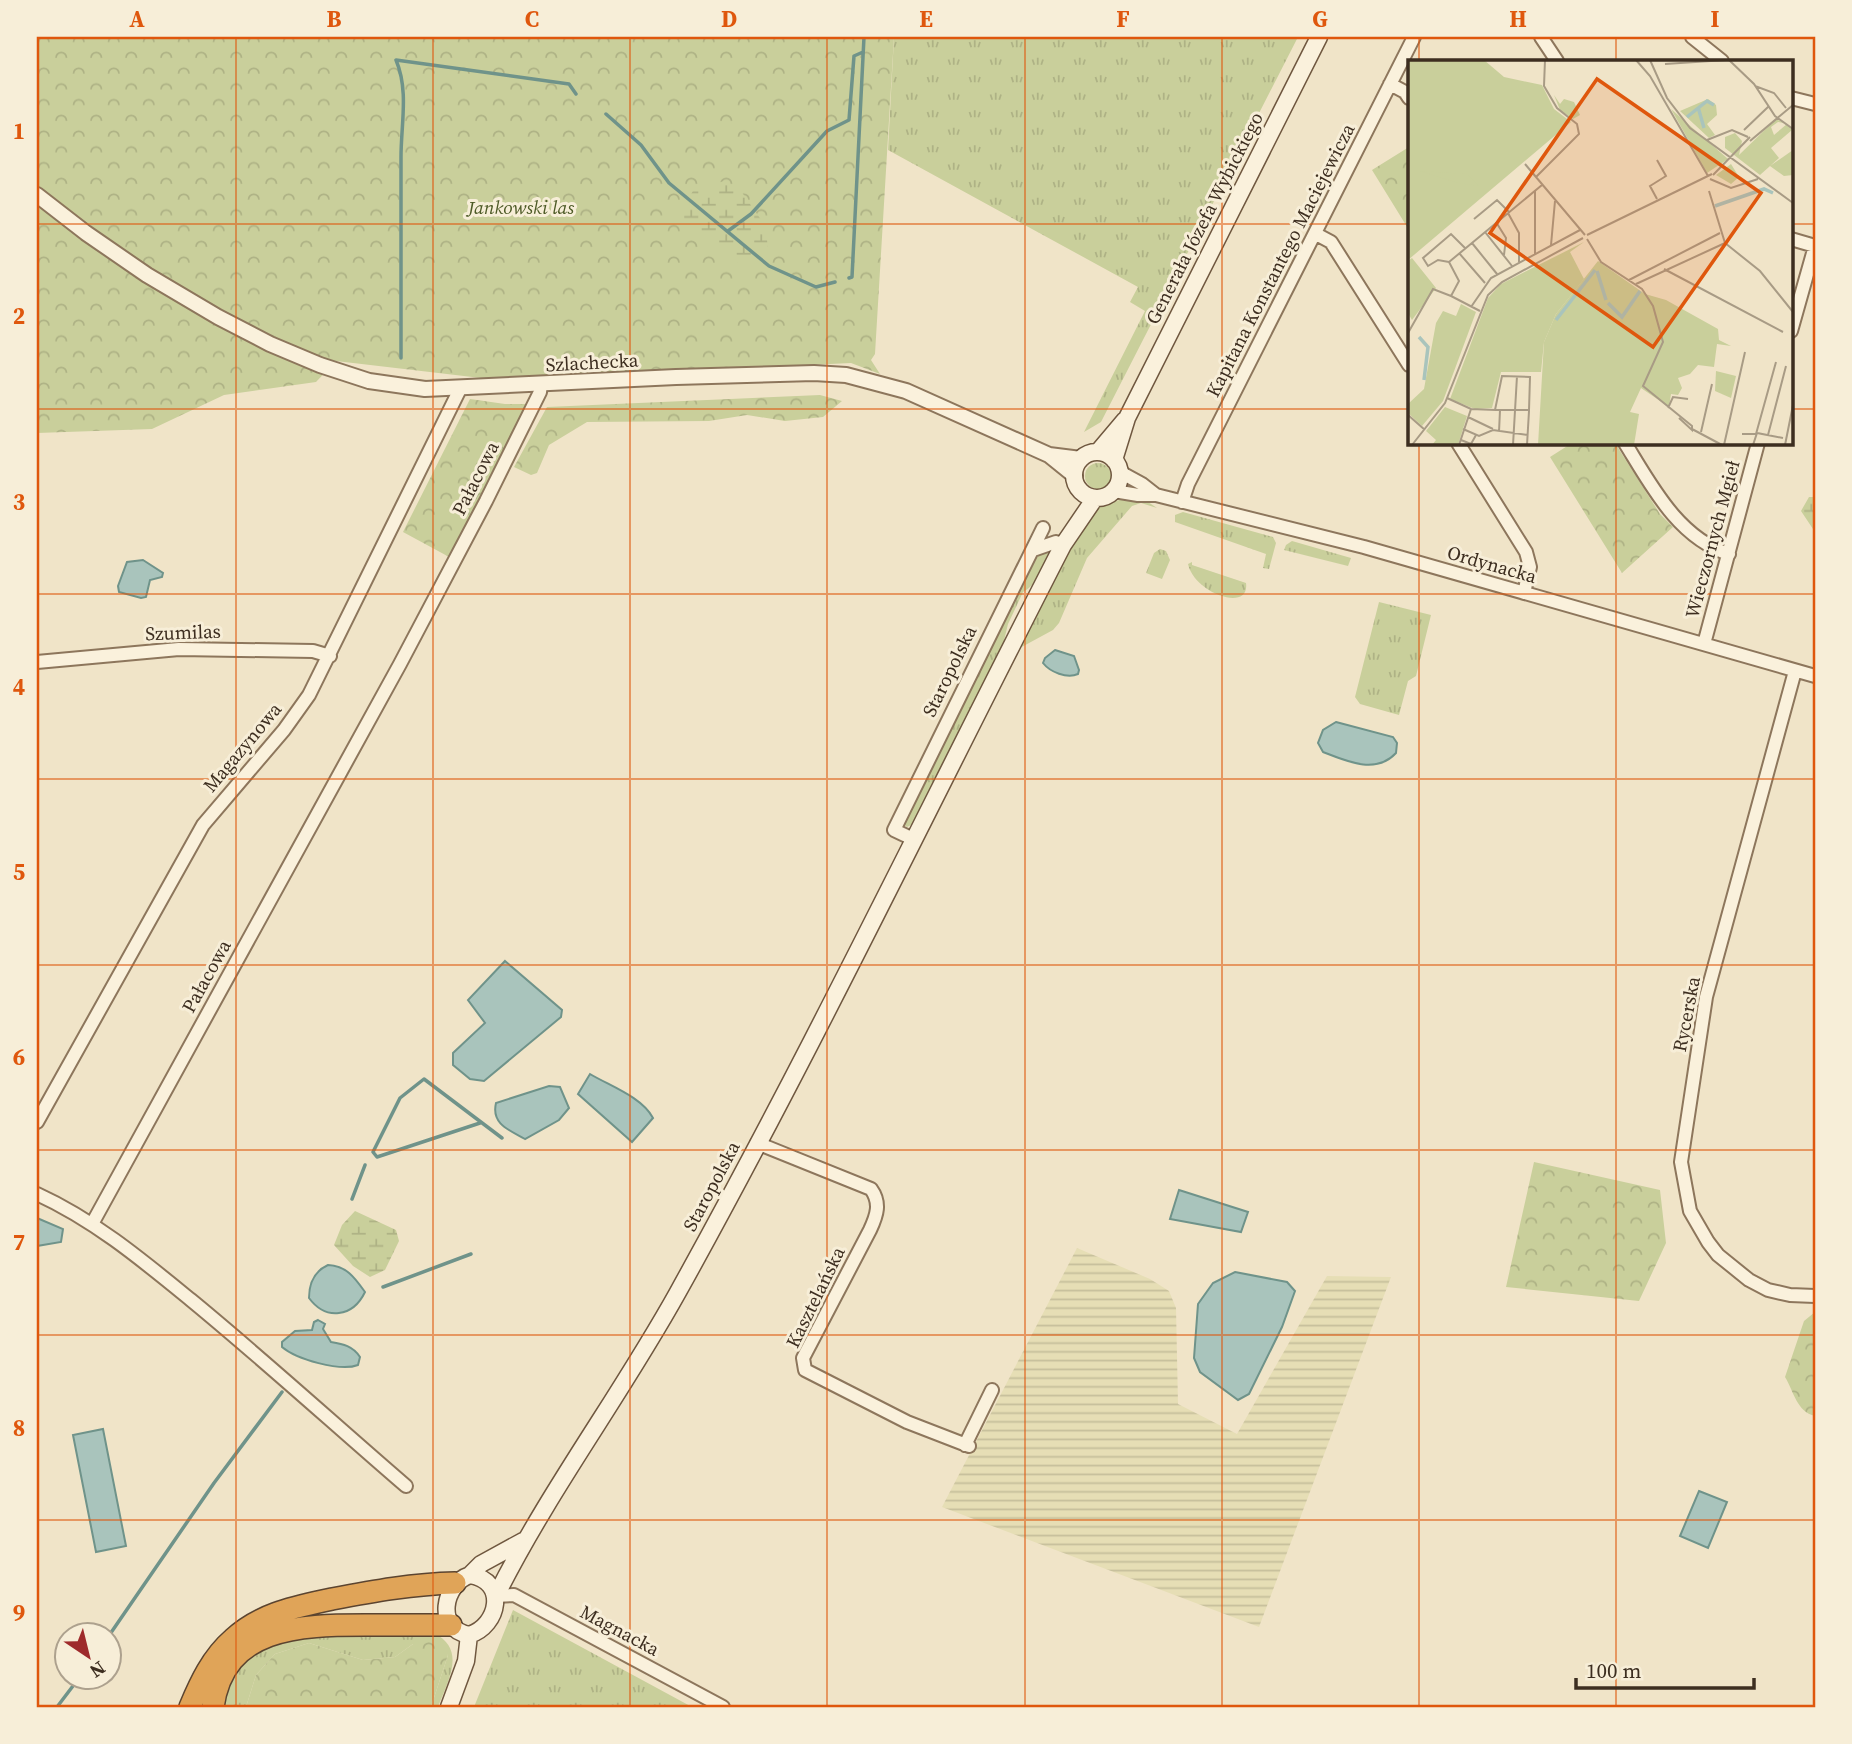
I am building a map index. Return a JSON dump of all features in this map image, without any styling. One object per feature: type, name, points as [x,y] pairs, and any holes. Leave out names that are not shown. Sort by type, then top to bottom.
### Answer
[{"type":"highway","points":[[190,1707],[214,1660],[231,1640],[267,1616],[290,1608],[386,1588],[463,1579]]},
{"type":"highway","points":[[213,1707],[218,1686],[227,1667],[243,1651],[270,1634],[309,1626],[460,1630]]},
{"type":"main road","name":"Generała Józefa Wybickiego","points":[[1098,453],[1127,418],[1319,37]]},
{"type":"main road","name":"Generała Józefa Wybickiego","points":[[1117,466],[1127,418]]},
{"type":"main road","points":[[1098,453],[1110,456],[1117,466],[1120,479],[1114,491],[1102,498],[1083,488],[1082,459],[1086,455],[1098,453]]},
{"type":"main road","name":"Staropolska","points":[[496,1595],[523,1541],[656,1329],[757,1143],[855,957],[1063,545],[1083,488]]},
{"type":"main road","name":"Staropolska","points":[[463,1579],[481,1564],[523,1541]]},
{"type":"main road","points":[[449,1707],[466,1661],[460,1630],[447,1609],[448,1598],[463,1579],[479,1577],[486,1581],[496,1595],[496,1605],[485,1625],[460,1630]]},
{"type":"street","name":"Kapitana Konstantego Maciejewicza","points":[[1182,502],[1188,484],[1415,37]]},
{"type":"street","points":[[1541,37],[1556,60]]},
{"type":"street","points":[[1692,37],[1721,60]]},
{"type":"street","points":[[1390,84],[1408,96]]},
{"type":"street","points":[[1792,97],[1815,104]]},
{"type":"street","name":"Szlachecka","points":[[37,195],[86,233],[148,275],[218,317],[270,344],[337,371],[392,386],[425,389],[676,377],[814,373],[846,375],[906,391],[1049,455],[1082,459]]},
{"type":"street","points":[[1316,234],[1331,242],[1408,363]]},
{"type":"street","points":[[1792,240],[1815,252],[1792,328]]},
{"type":"street","name":"Pałacowa","points":[[92,1224],[400,664],[486,501],[540,392],[541,384]]},
{"type":"street","name":"Magazynowa","points":[[37,1122],[203,825],[284,730],[309,695],[461,387]]},
{"type":"street","points":[[1459,444],[1526,552],[1530,568],[1524,593]]},
{"type":"street","points":[[1626,444],[1659,497],[1678,521],[1713,549],[1729,554]]},
{"type":"street","name":"Wieczornych Mgieł","points":[[1704,645],[1758,444]]},
{"type":"street","name":"Szlachecka","points":[[1049,455],[1083,488]]},
{"type":"street","name":"Ordynacka","points":[[1117,466],[1156,495]]},
{"type":"street","name":"Ordynacka","points":[[1114,491],[1156,495],[1364,547],[1815,676]]},
{"type":"street","name":"Staropolska","points":[[913,839],[894,830],[1043,528]]},
{"type":"street","points":[[1033,551],[1056,542],[1063,545]]},
{"type":"street","name":"Szumilas","points":[[37,662],[179,649],[313,651],[330,656]]},
{"type":"street","name":"Rycerska","points":[[1795,671],[1706,997],[1681,1162],[1690,1212],[1718,1255],[1749,1280],[1768,1290],[1790,1295],[1815,1296]]},
{"type":"street","name":"Kasztelańska","points":[[757,1143],[871,1189],[878,1208],[870,1230],[803,1358],[805,1370],[907,1422],[967,1446],[992,1390]]},
{"type":"street","points":[[37,1194],[66,1207],[144,1262],[234,1336],[405,1486]]},
{"type":"street","name":"Magnacka","points":[[496,1595],[514,1595],[723,1707]]},
{"type":"shaded area","points":[[1077,1248],[1150,1279],[1169,1291],[1176,1308],[1178,1404],[1237,1434],[1327,1276],[1391,1277],[1259,1627],[942,1507]]},
{"type":"green space","name":"Jankowski las","points":[[37,37],[894,37],[875,354],[871,360],[880,374],[851,363],[498,380],[336,361],[316,382],[224,395],[152,429],[37,433]]},
{"type":"green space","points":[[894,37],[1298,37],[1101,422],[1084,432],[1145,311],[1130,302],[1138,287],[888,150]]},
{"type":"green space","points":[[1408,148],[1408,228],[1372,170]]},
{"type":"green space","points":[[724,181],[741,191],[766,227],[768,252],[746,268],[700,240],[679,214],[693,191]]},
{"type":"green space","points":[[820,395],[842,401],[823,417],[785,421],[747,415],[709,421],[587,422],[549,445],[537,473],[531,475],[514,467],[547,407]]},
{"type":"green space","points":[[470,399],[505,404],[533,404],[451,558],[403,532]]},
{"type":"green space","points":[[1570,444],[1616,444],[1660,514],[1673,527],[1622,573],[1550,457]]},
{"type":"green space","points":[[1098,463],[1107,467],[1111,476],[1107,485],[1098,489],[1089,485],[1085,476],[1089,467]]},
{"type":"green space","points":[[1809,497],[1815,497],[1815,532],[1801,511]]},
{"type":"green space","points":[[1122,499],[1145,500],[1157,508],[1141,503],[1132,506],[1087,558],[1059,623],[1053,630],[1018,649],[1083,524],[1094,509]]},
{"type":"green space","points":[[1183,512],[1273,537],[1276,543],[1269,569],[1263,568],[1266,554],[1175,522],[1175,515]]},
{"type":"green space","points":[[1292,541],[1351,558],[1348,566],[1284,550]]},
{"type":"green space","points":[[1053,547],[1038,578],[1023,592],[1008,624],[1002,649],[913,824],[907,827],[902,823],[902,819],[1039,554]]},
{"type":"green space","points":[[1160,549],[1166,551],[1170,560],[1162,579],[1146,573],[1154,553]]},
{"type":"green space","points":[[1192,562],[1192,565],[1246,583],[1245,592],[1239,597],[1231,598],[1210,591],[1192,574],[1188,564]]},
{"type":"green space","points":[[1379,602],[1431,615],[1416,676],[1408,681],[1399,715],[1360,704],[1355,697]]},
{"type":"green space","points":[[1534,1162],[1660,1190],[1666,1243],[1639,1301],[1506,1287]]},
{"type":"green space","points":[[355,1211],[396,1230],[399,1241],[385,1270],[370,1277],[353,1266],[334,1245],[342,1225]]},
{"type":"green space","points":[[1815,1312],[1815,1416],[1800,1406],[1785,1377],[1804,1321]]},
{"type":"green space","points":[[513,1610],[692,1707],[474,1707]]},
{"type":"green space","points":[[434,1633],[450,1648],[452,1657],[450,1676],[438,1707],[431,1707],[448,1655],[413,1644],[395,1657],[363,1660],[309,1643],[275,1654],[256,1675],[246,1707],[219,1707],[220,1700],[247,1656],[284,1636]]},
{"type":"green space","points":[[436,1641],[448,1655],[431,1707],[246,1707],[256,1675],[275,1654],[309,1643],[363,1660],[395,1657],[413,1644]]},
{"type":"water","points":[[143,560],[163,573],[162,577],[150,580],[146,597],[119,592],[118,586],[127,562]]},
{"type":"water","points":[[1055,650],[1074,656],[1078,674],[1064,675],[1054,672],[1043,663]]},
{"type":"water","points":[[1336,722],[1393,737],[1397,743],[1396,753],[1388,760],[1370,765],[1351,762],[1323,752],[1318,743],[1323,730]]},
{"type":"water","points":[[505,961],[562,1010],[561,1017],[484,1081],[470,1079],[453,1065],[453,1053],[485,1023],[468,1000]]},
{"type":"water","points":[[590,1074],[634,1098],[653,1118],[632,1142],[578,1094]]},
{"type":"water","points":[[549,1086],[560,1087],[569,1108],[559,1120],[525,1139],[499,1121],[495,1110],[496,1103]]},
{"type":"water","points":[[1179,1190],[1248,1212],[1241,1232],[1170,1219]]},
{"type":"water","points":[[37,1218],[63,1229],[61,1242],[37,1246]]},
{"type":"water","points":[[328,1265],[345,1270],[365,1292],[354,1307],[346,1311],[331,1313],[309,1298],[314,1278]]},
{"type":"water","points":[[1235,1272],[1287,1282],[1295,1291],[1282,1327],[1249,1394],[1238,1400],[1200,1372],[1194,1358],[1198,1304],[1213,1283]]},
{"type":"water","points":[[318,1320],[325,1324],[323,1329],[331,1342],[347,1346],[357,1353],[360,1357],[358,1365],[340,1367],[318,1363],[297,1356],[282,1347],[282,1342],[295,1331],[312,1330],[314,1322]]},
{"type":"water","points":[[103,1429],[126,1546],[96,1552],[73,1435]]},
{"type":"water","points":[[1699,1491],[1727,1502],[1708,1548],[1680,1536]]},
{"type":"waterway","points":[[849,278],[852,277],[864,37]]},
{"type":"waterway","points":[[728,231],[751,214],[827,131],[849,120],[854,56],[863,52]]},
{"type":"waterway","points":[[401,358],[403,96],[396,60],[569,84],[576,94]]},
{"type":"waterway","points":[[606,114],[641,145],[669,183],[769,266],[816,287],[835,282]]},
{"type":"waterway","points":[[480,1123],[377,1157],[373,1152],[400,1098],[424,1079],[502,1138]]},
{"type":"waterway","points":[[352,1199],[365,1165]]},
{"type":"waterway","points":[[383,1287],[471,1254]]},
{"type":"waterway","points":[[118,1622],[214,1483],[282,1392]]},
{"type":"waterway","points":[[57,1707],[68,1692]]}]
